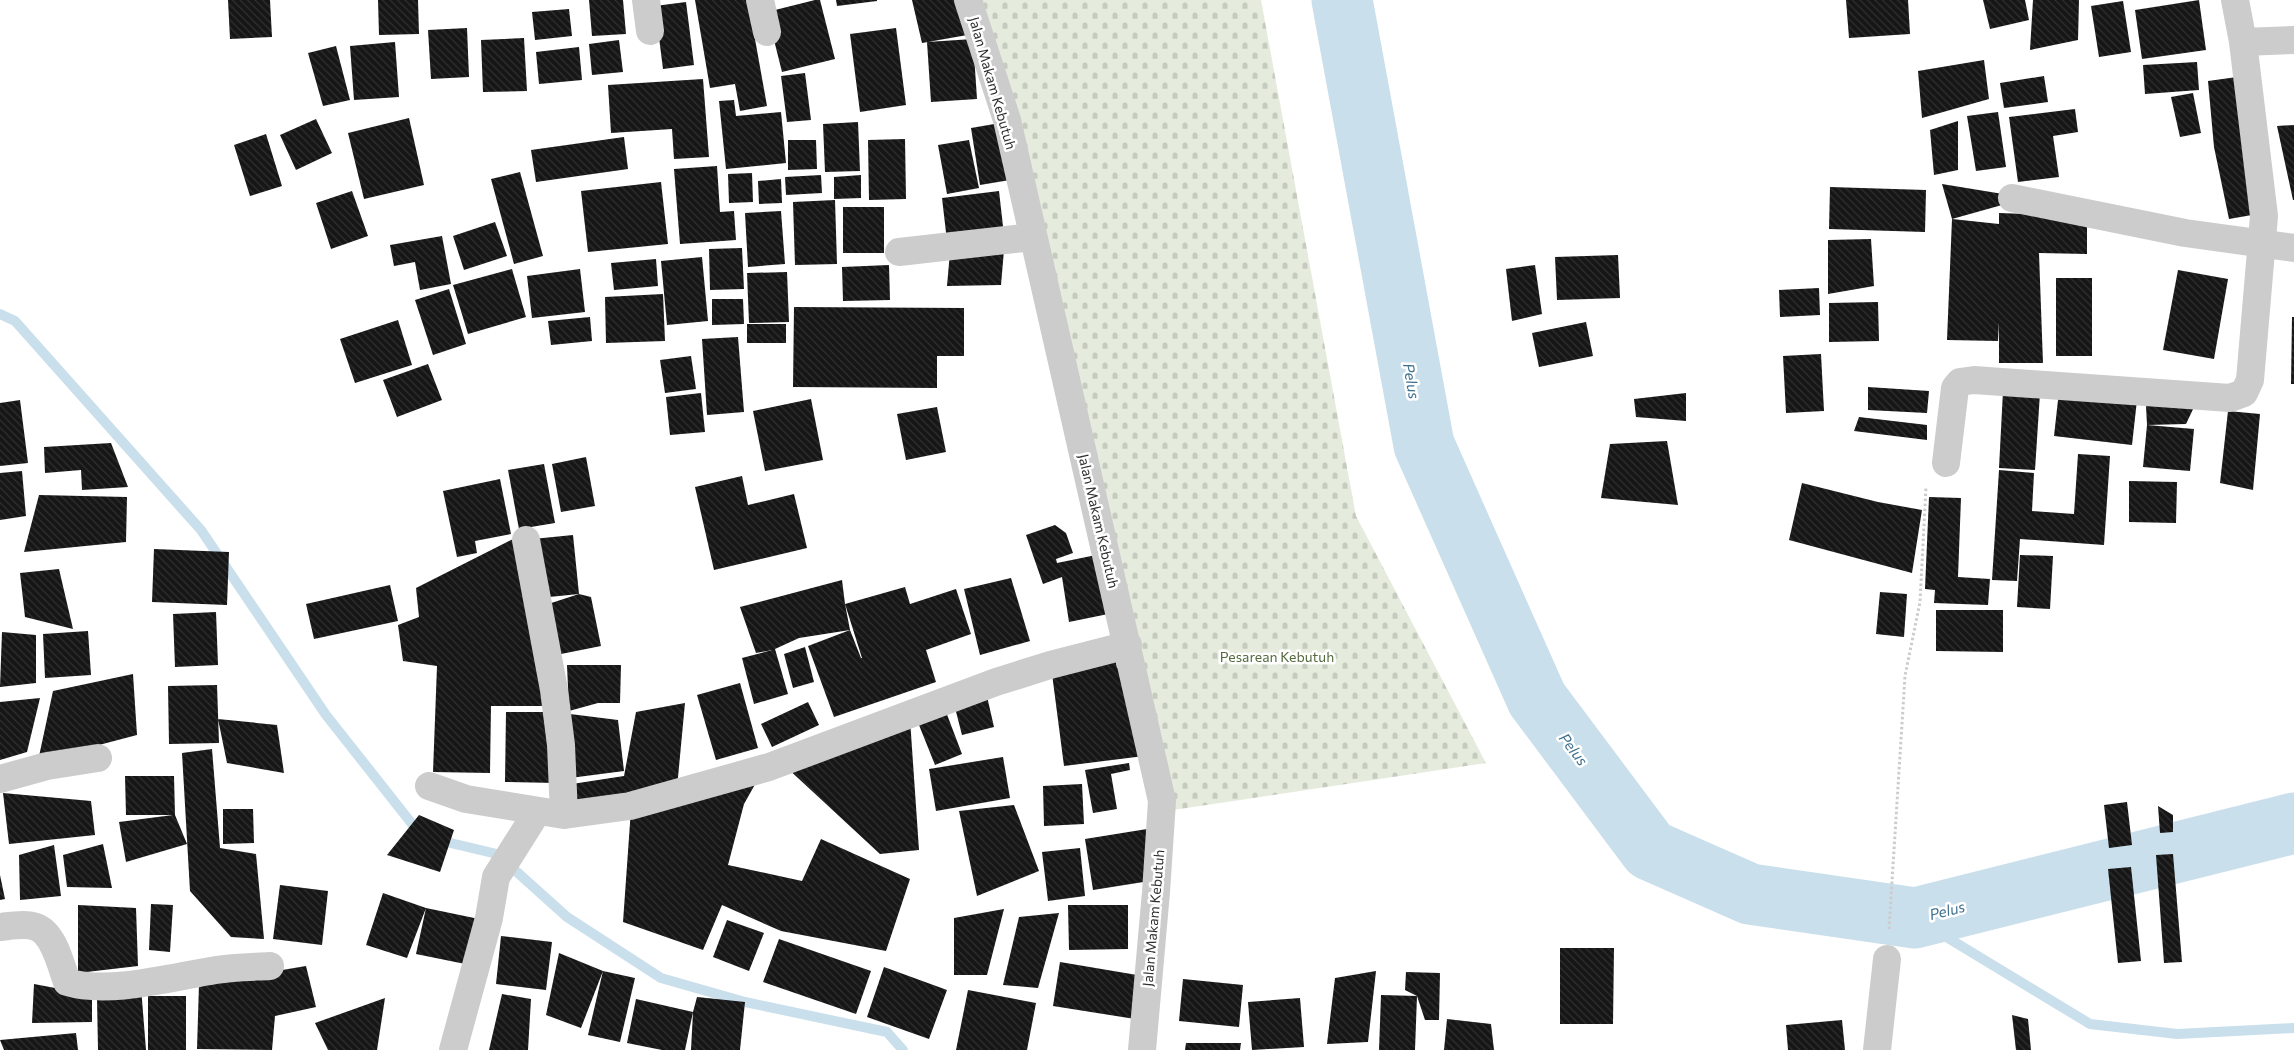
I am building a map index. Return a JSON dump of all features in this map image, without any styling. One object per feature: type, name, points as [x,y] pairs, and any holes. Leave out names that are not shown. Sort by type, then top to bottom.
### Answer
[{"type":"street","points":[[646,0],[650,31]]},
{"type":"street","points":[[760,0],[766,32]]},
{"type":"street","name":"Jalan Makam Kebutuh","points":[[968,0],[1007,120],[1032,238],[1128,645],[1162,801],[1142,1050]]},
{"type":"street","points":[[1946,463],[1955,388],[1960,382],[1974,380],[2230,398],[2244,394],[2250,380],[2264,216],[2243,42],[2235,0]]},
{"type":"street","points":[[2243,42],[2294,40]]},
{"type":"street","points":[[2012,198],[2184,234],[2294,248]]},
{"type":"street","points":[[899,252],[1032,238]]},
{"type":"street","points":[[526,540],[554,690],[561,745],[564,815]]},
{"type":"street","points":[[429,786],[466,800],[564,815],[630,806],[769,767],[996,682],[1050,664],[1128,645]]},
{"type":"street","points":[[0,780],[47,766],[98,758]]},
{"type":"street","points":[[453,1050],[489,918],[496,878],[537,812]]},
{"type":"street","points":[[0,927],[36,927],[46,934],[60,957],[67,982],[81,986],[125,984],[218,969],[270,966]]},
{"type":"street","points":[[1877,1050],[1887,960]]},
{"type":"path","points":[[1887,960],[1906,676],[1920,602],[1926,481],[1946,463]]},
{"type":"green space","name":"Pesarean Kebutuh","points":[[978,0],[1261,0],[1356,516],[1486,763],[1173,810]]},
{"type":"building","points":[[228,0],[270,0],[272,37],[230,39]]},
{"type":"building","points":[[378,0],[418,0],[419,34],[379,35]]},
{"type":"building","points":[[589,0],[623,0],[626,34],[592,36]]},
{"type":"building","points":[[695,0],[748,0],[767,106],[740,111],[735,84],[710,88]]},
{"type":"building","points":[[820,0],[835,59],[782,72],[767,12]]},
{"type":"building","points":[[836,0],[877,0],[877,1],[837,6]]},
{"type":"building","points":[[912,0],[967,0],[973,34],[922,43]]},
{"type":"building","points":[[1846,0],[1908,0],[1910,34],[1849,38]]},
{"type":"building","points":[[1983,0],[2025,0],[2029,20],[1990,29]]},
{"type":"building","points":[[2033,0],[2079,0],[2078,40],[2030,50]]},
{"type":"building","points":[[2199,0],[2206,50],[2142,59],[2135,10]]},
{"type":"building","points":[[2123,1],[2131,52],[2099,57],[2091,6]]},
{"type":"building","points":[[686,2],[694,65],[663,69],[655,6]]},
{"type":"building","points":[[569,9],[572,36],[535,40],[532,12]]},
{"type":"building","points":[[467,28],[469,77],[431,79],[428,30]]},
{"type":"building","points":[[896,28],[906,105],[860,112],[850,34]]},
{"type":"building","points":[[524,38],[527,91],[483,92],[481,40]]},
{"type":"building","points":[[973,39],[977,99],[931,102],[927,42]]},
{"type":"building","points":[[619,40],[623,72],[592,75],[589,44]]},
{"type":"building","points":[[395,42],[399,97],[354,100],[350,46]]},
{"type":"building","points":[[336,46],[350,100],[323,106],[308,53]]},
{"type":"building","points":[[579,47],[582,80],[539,84],[536,52]]},
{"type":"building","points":[[1984,60],[1989,99],[1922,118],[1918,71]]},
{"type":"building","points":[[2197,62],[2199,90],[2145,94],[2143,65]]},
{"type":"building","points":[[805,73],[811,120],[787,122],[781,76]]},
{"type":"building","points":[[2044,76],[2048,102],[2004,108],[2000,83]]},
{"type":"building","points":[[2237,77],[2252,215],[2229,219],[2214,147],[2208,81]]},
{"type":"building","points":[[703,79],[709,157],[674,159],[672,129],[611,133],[608,85]]},
{"type":"building","points":[[2193,93],[2201,133],[2180,137],[2171,97]]},
{"type":"building","points":[[734,100],[736,116],[781,112],[786,163],[726,169],[719,101]]},
{"type":"building","points":[[2075,109],[2078,132],[2053,136],[2059,177],[2018,182],[2009,117]]},
{"type":"building","points":[[1998,112],[2006,167],[1976,171],[1967,116]]},
{"type":"building","points":[[409,118],[424,185],[364,199],[348,133]]},
{"type":"building","points":[[316,119],[332,153],[296,170],[280,135]]},
{"type":"building","points":[[1958,121],[1958,170],[1934,175],[1930,130]]},
{"type":"building","points":[[858,122],[860,171],[825,172],[823,124]]},
{"type":"building","points":[[1006,122],[1016,179],[980,185],[971,128]]},
{"type":"building","points":[[2294,125],[2294,200],[2293,200],[2277,126]]},
{"type":"building","points":[[266,134],[282,186],[250,196],[234,145]]},
{"type":"building","points":[[624,137],[628,169],[536,182],[531,150]]},
{"type":"building","points":[[905,139],[906,199],[869,200],[868,140]]},
{"type":"building","points":[[788,140],[816,140],[817,169],[788,170]]},
{"type":"building","points":[[969,140],[979,188],[947,194],[938,145]]},
{"type":"building","points":[[717,166],[720,212],[734,211],[736,240],[680,244],[674,169]]},
{"type":"building","points":[[520,172],[543,256],[514,264],[491,179]]},
{"type":"building","points":[[752,173],[753,202],[729,203],[728,174]]},
{"type":"building","points":[[821,175],[822,193],[786,195],[785,177]]},
{"type":"building","points":[[861,175],[861,198],[834,199],[834,177]]},
{"type":"building","points":[[781,179],[782,203],[759,204],[758,181]]},
{"type":"building","points":[[661,182],[668,244],[588,252],[581,191]]},
{"type":"building","points":[[1942,184],[2003,194],[2002,205],[1952,219]]},
{"type":"building","points":[[1830,187],[1926,190],[1925,232],[1829,229]]},
{"type":"building","points":[[352,191],[368,236],[331,249],[316,203]]},
{"type":"building","points":[[999,191],[1004,235],[947,241],[942,198]]},
{"type":"building","points":[[835,200],[837,264],[795,265],[793,202]]},
{"type":"building","points":[[843,207],[884,207],[884,253],[843,253]]},
{"type":"building","points":[[781,211],[785,264],[748,267],[745,213]]},
{"type":"building","points":[[1999,213],[2087,216],[2087,254],[2039,253],[2043,363],[1999,363],[1999,322],[1998,341],[1947,340],[1952,219],[1999,224]]},
{"type":"building","points":[[495,222],[507,256],[464,270],[453,236]]},
{"type":"building","points":[[442,236],[451,284],[420,290],[415,262],[394,266],[390,245]]},
{"type":"building","points":[[1871,239],[1874,286],[1828,294],[1828,240]]},
{"type":"building","points":[[742,248],[744,289],[710,290],[709,249]]},
{"type":"building","points":[[1004,250],[1001,285],[947,286],[950,252]]},
{"type":"building","points":[[1618,255],[1620,298],[1557,300],[1555,257]]},
{"type":"building","points":[[702,257],[708,321],[667,325],[661,261]]},
{"type":"building","points":[[656,259],[658,286],[614,290],[611,263]]},
{"type":"building","points":[[889,265],[890,300],[843,301],[842,267]]},
{"type":"building","points":[[1535,265],[1542,314],[1512,321],[1506,269]]},
{"type":"building","points":[[512,269],[526,317],[468,334],[453,285]]},
{"type":"building","points":[[580,269],[585,312],[532,318],[527,276]]},
{"type":"building","points":[[2178,270],[2228,279],[2214,359],[2163,350]]},
{"type":"building","points":[[787,272],[789,322],[749,323],[747,273]]},
{"type":"building","points":[[2056,278],[2092,278],[2092,356],[2056,356]]},
{"type":"building","points":[[1819,288],[1820,315],[1780,317],[1779,290]]},
{"type":"building","points":[[449,289],[466,344],[433,355],[415,300]]},
{"type":"building","points":[[663,294],[665,341],[606,343],[605,297]]},
{"type":"building","points":[[712,299],[743,299],[744,324],[712,325]]},
{"type":"building","points":[[1878,302],[1879,341],[1829,342],[1829,303]]},
{"type":"building","points":[[794,307],[964,308],[964,356],[937,356],[937,388],[793,387]]},
{"type":"building","points":[[590,317],[592,341],[551,345],[548,321]]},
{"type":"building","points":[[2292,317],[2294,317],[2294,384],[2291,384]]},
{"type":"building","points":[[398,320],[412,365],[355,383],[340,339]]},
{"type":"building","points":[[1586,322],[1593,356],[1539,367],[1532,333]]},
{"type":"building","points":[[747,324],[786,324],[786,343],[747,343]]},
{"type":"building","points":[[738,337],[744,412],[707,415],[702,339]]},
{"type":"building","points":[[1821,354],[1824,411],[1786,413],[1783,356]]},
{"type":"building","points":[[691,356],[696,389],[665,393],[660,360]]},
{"type":"building","points":[[428,364],[442,400],[397,417],[383,380]]},
{"type":"building","points":[[1868,387],[1929,391],[1927,413],[1868,410]]},
{"type":"building","points":[[2003,391],[2040,393],[2035,470],[1999,468]]},
{"type":"building","points":[[2059,391],[2137,400],[2132,445],[2054,436]]},
{"type":"building","points":[[701,393],[705,432],[670,435],[666,397]]},
{"type":"building","points":[[1686,393],[1686,421],[1636,417],[1634,399]]},
{"type":"building","points":[[811,399],[823,460],[765,471],[753,411]]},
{"type":"building","points":[[20,400],[28,463],[0,466],[0,403]]},
{"type":"building","points":[[2195,405],[2186,424],[2147,425],[2146,406]]},
{"type":"building","points":[[937,407],[946,452],[906,460],[897,414]]},
{"type":"building","points":[[2228,411],[2260,414],[2253,490],[2220,483]]},
{"type":"building","points":[[1859,417],[1927,425],[1927,440],[1854,431]]},
{"type":"building","points":[[2147,425],[2194,429],[2190,471],[2143,467]]},
{"type":"building","points":[[1667,441],[1678,505],[1601,498],[1610,444]]},
{"type":"building","points":[[111,443],[128,487],[82,490],[81,470],[45,473],[44,447]]},
{"type":"building","points":[[2078,454],[2110,456],[2104,545],[2020,539],[2017,581],[1992,580],[1999,470],[2034,473],[2032,511],[2074,514]]},
{"type":"building","points":[[586,457],[595,506],[561,512],[552,464]]},
{"type":"building","points":[[544,464],[555,523],[519,529],[508,470]]},
{"type":"building","points":[[22,471],[26,516],[0,520],[0,473]]},
{"type":"building","points":[[742,476],[748,505],[794,494],[807,548],[714,570],[695,487]]},
{"type":"building","points":[[500,479],[511,534],[475,541],[477,553],[457,557],[443,491]]},
{"type":"building","points":[[2129,481],[2177,482],[2176,523],[2129,522]]},
{"type":"building","points":[[1802,483],[1878,502],[1922,510],[1912,573],[1789,540]]},
{"type":"building","points":[[39,495],[127,497],[126,542],[24,552]]},
{"type":"building","points":[[1929,497],[1961,498],[1958,577],[1990,579],[1988,605],[1934,603],[1935,590],[1925,589]]},
{"type":"building","points":[[1055,525],[1066,533],[1073,553],[1056,559],[1057,563],[1101,554],[1113,613],[1069,622],[1062,577],[1043,584],[1026,535]]},
{"type":"building","points":[[573,535],[579,594],[539,598],[533,539]]},
{"type":"building","points":[[519,536],[550,706],[491,706],[490,773],[433,772],[437,666],[403,661],[398,625],[419,617],[416,588]]},
{"type":"building","points":[[154,549],[229,552],[227,605],[152,602]]},
{"type":"building","points":[[2020,555],[2053,556],[2050,609],[2017,607]]},
{"type":"building","points":[[59,569],[73,629],[25,617],[20,573]]},
{"type":"building","points":[[1011,578],[1030,641],[980,655],[964,589]]},
{"type":"building","points":[[842,580],[850,630],[799,638],[775,649],[788,694],[754,704],[742,658],[772,650],[756,653],[740,607]]},
{"type":"building","points":[[390,585],[398,621],[314,639],[306,604]]},
{"type":"building","points":[[905,587],[910,604],[956,589],[971,634],[926,650],[936,682],[834,717],[808,646],[850,630],[862,658],[845,604]]},
{"type":"building","points":[[1880,592],[1907,594],[1904,637],[1876,634]]},
{"type":"building","points":[[579,594],[591,597],[601,646],[551,656],[542,606]]},
{"type":"building","points":[[1936,610],[2003,610],[2003,652],[1936,651]]},
{"type":"building","points":[[216,612],[218,665],[175,667],[173,614]]},
{"type":"building","points":[[88,631],[91,675],[45,678],[43,634]]},
{"type":"building","points":[[2,632],[36,635],[36,683],[0,687]]},
{"type":"building","points":[[805,647],[814,682],[793,688],[784,654]]},
{"type":"building","points":[[1115,658],[1117,668],[1132,666],[1144,756],[1064,766],[1051,666]]},
{"type":"building","points":[[567,665],[621,665],[620,703],[598,703],[569,711]]},
{"type":"building","points":[[133,674],[137,735],[38,761],[53,691]]},
{"type":"building","points":[[740,683],[758,748],[716,760],[697,695]]},
{"type":"building","points":[[217,685],[219,743],[169,744],[168,686]]},
{"type":"building","points":[[986,692],[994,727],[962,735],[953,700]]},
{"type":"building","points":[[40,698],[27,752],[0,760],[0,702]]},
{"type":"building","points":[[808,702],[819,725],[772,747],[761,724]]},
{"type":"building","points":[[685,703],[677,788],[570,803],[572,784],[624,776],[636,712]]},
{"type":"building","points":[[943,704],[962,754],[935,765],[915,715]]},
{"type":"building","points":[[506,712],[556,712],[556,783],[505,782]]},
{"type":"building","points":[[562,713],[618,720],[624,771],[570,778]]},
{"type":"building","points":[[218,719],[277,725],[284,773],[227,763]]},
{"type":"building","points":[[910,719],[919,850],[880,854],[785,766]]},
{"type":"building","points":[[212,749],[220,848],[256,854],[264,939],[231,937],[190,891],[182,753]]},
{"type":"building","points":[[1003,757],[1010,798],[936,811],[929,769]]},
{"type":"building","points":[[1129,763],[1130,770],[1111,774],[1117,809],[1093,813],[1085,770]]},
{"type":"building","points":[[762,772],[744,804],[728,865],[802,881],[821,839],[910,879],[886,951],[781,931],[722,905],[703,950],[623,922],[631,809]]},
{"type":"building","points":[[125,776],[174,776],[175,815],[187,844],[126,862],[119,822],[173,815],[126,815]]},
{"type":"building","points":[[1082,784],[1084,824],[1044,826],[1043,786]]},
{"type":"building","points":[[3,793],[91,801],[95,835],[9,844]]},
{"type":"building","points":[[2127,802],[2132,845],[2109,848],[2104,805]]},
{"type":"building","points":[[1014,805],[1039,871],[977,896],[959,811]]},
{"type":"building","points":[[2158,806],[2173,815],[2173,832],[2160,833]]},
{"type":"building","points":[[223,809],[253,809],[254,843],[223,844]]},
{"type":"building","points":[[419,815],[454,830],[440,872],[387,855]]},
{"type":"building","points":[[1147,829],[1156,880],[1093,890],[1085,839]]},
{"type":"building","points":[[103,844],[112,888],[67,887],[63,855]]},
{"type":"building","points":[[54,845],[61,896],[20,900],[19,855]]},
{"type":"building","points":[[1080,848],[1085,896],[1048,901],[1042,852]]},
{"type":"building","points":[[2173,854],[2182,962],[2164,963],[2156,855]]},
{"type":"building","points":[[2131,867],[2141,961],[2118,963],[2108,869]]},
{"type":"building","points":[[0,875],[5,899],[0,900]]},
{"type":"building","points":[[280,885],[328,891],[322,945],[273,939]]},
{"type":"building","points":[[383,893],[426,908],[407,958],[366,945]]},
{"type":"building","points":[[151,904],[173,905],[170,952],[149,950]]},
{"type":"building","points":[[78,905],[136,908],[138,966],[78,973]]},
{"type":"building","points":[[1068,905],[1128,905],[1128,949],[1069,950]]},
{"type":"building","points":[[426,908],[479,919],[470,965],[416,954]]},
{"type":"building","points":[[1004,909],[987,975],[954,975],[954,918]]},
{"type":"building","points":[[1059,913],[1038,988],[1003,985],[1019,917]]},
{"type":"building","points":[[727,920],[764,933],[749,971],[713,957]]},
{"type":"building","points":[[501,936],[552,942],[546,990],[496,984]]},
{"type":"building","points":[[779,939],[871,971],[856,1014],[763,982]]},
{"type":"building","points":[[1560,948],[1614,948],[1613,1024],[1560,1024]]},
{"type":"building","points":[[559,953],[603,971],[581,1028],[546,1015]]},
{"type":"building","points":[[1060,962],[1143,976],[1135,1019],[1053,1006]]},
{"type":"building","points":[[306,966],[316,1007],[275,1016],[272,1050],[197,1049],[199,984]]},
{"type":"building","points":[[884,967],[947,990],[929,1039],[867,1017]]},
{"type":"building","points":[[603,971],[635,978],[620,1042],[588,1035]]},
{"type":"building","points":[[1376,971],[1368,1042],[1327,1044],[1335,978]]},
{"type":"building","points":[[1406,972],[1440,973],[1439,1020],[1425,1020],[1417,996],[1405,990]]},
{"type":"building","points":[[1183,979],[1243,985],[1239,1027],[1179,1021]]},
{"type":"building","points":[[34,984],[92,995],[92,1022],[32,1023]]},
{"type":"building","points":[[141,987],[146,1050],[98,1050],[97,998]]},
{"type":"building","points":[[968,990],[1036,1003],[1027,1050],[956,1050]]},
{"type":"building","points":[[502,994],[531,999],[528,1050],[489,1050]]},
{"type":"building","points":[[1381,995],[1417,996],[1415,1050],[1379,1050]]},
{"type":"building","points":[[148,996],[186,996],[186,1050],[148,1050]]},
{"type":"building","points":[[697,997],[745,1002],[740,1050],[691,1050],[693,1012]]},
{"type":"building","points":[[385,998],[377,1050],[328,1050],[315,1023]]},
{"type":"building","points":[[1300,998],[1304,1047],[1252,1050],[1248,1002]]},
{"type":"building","points":[[636,999],[693,1012],[685,1050],[662,1050],[627,1043]]},
{"type":"building","points":[[2012,1015],[2028,1019],[2031,1050],[2016,1050]]},
{"type":"building","points":[[1447,1019],[1491,1024],[1494,1050],[1444,1050]]},
{"type":"building","points":[[1842,1020],[1845,1050],[1788,1050],[1786,1025]]},
{"type":"building","points":[[76,1033],[78,1050],[4,1050],[0,1040]]},
{"type":"building","points":[[1186,1043],[1241,1043],[1240,1050],[1185,1050]]},
{"type":"waterway","name":"Pelus","points":[[1342,0],[1424,445],[1537,699],[1650,850],[1750,894],[1915,918],[2294,823]]},
{"type":"waterway","points":[[0,314],[15,321],[201,530],[326,715],[420,834]]},
{"type":"waterway","points":[[438,840],[497,854],[567,917],[661,978],[745,1002],[887,1032],[903,1050]]},
{"type":"waterway","points":[[1915,918],[2090,1024],[2177,1034],[2294,1028]]}]
